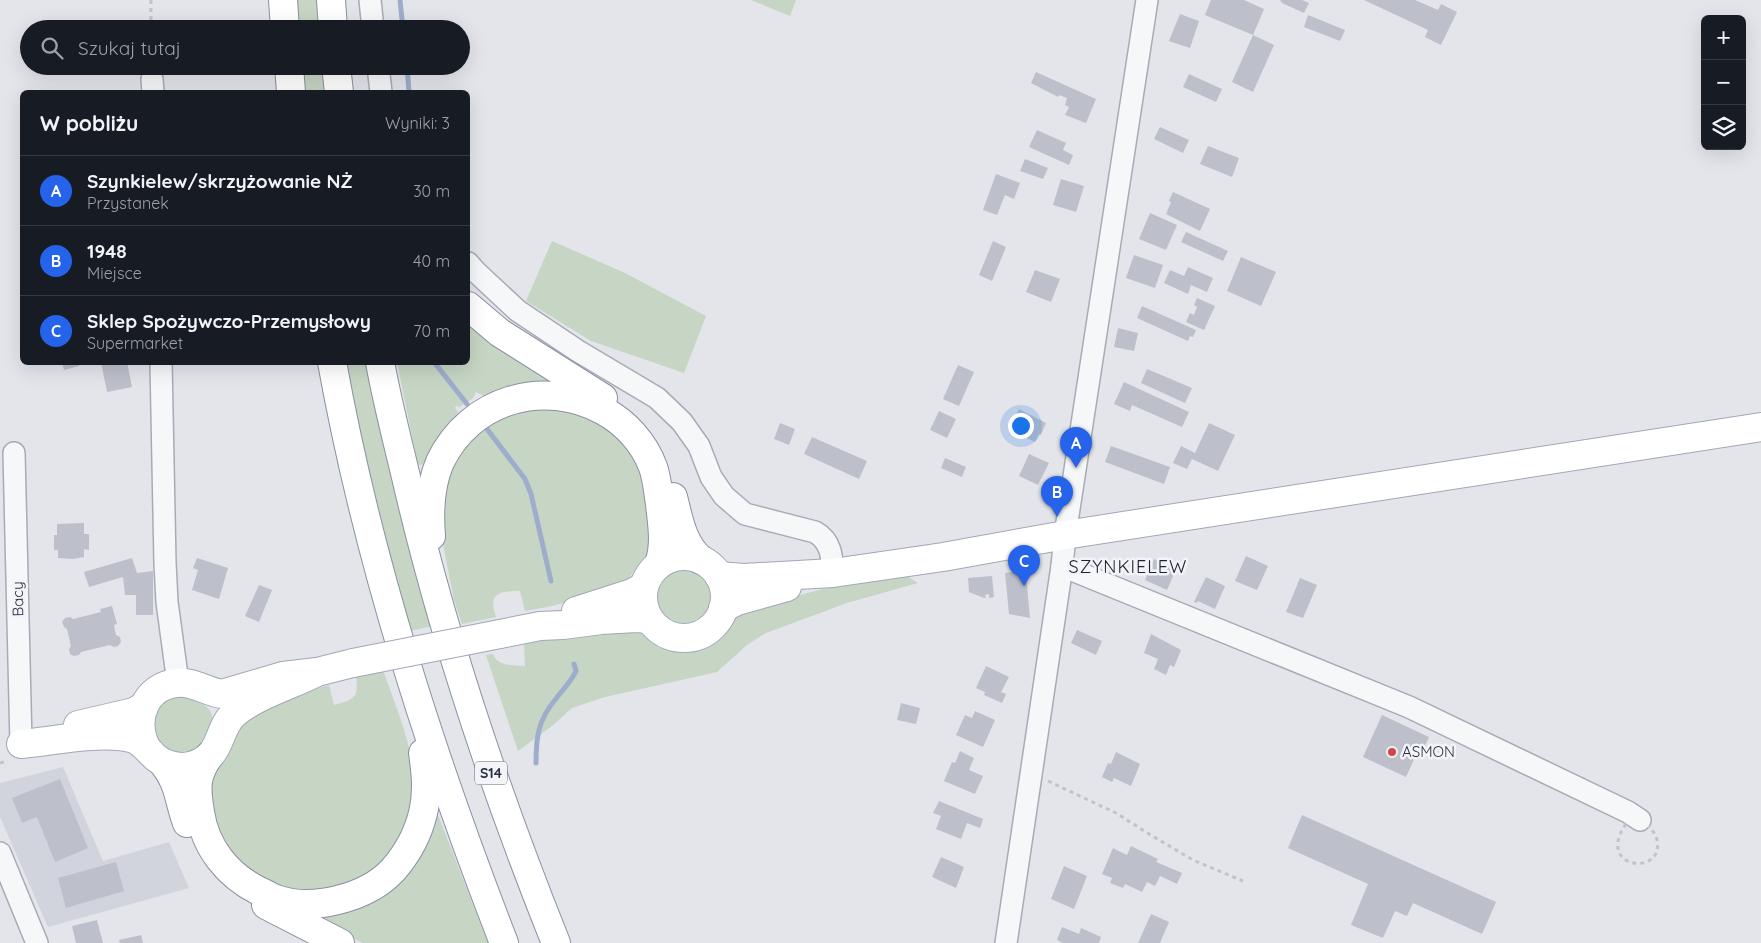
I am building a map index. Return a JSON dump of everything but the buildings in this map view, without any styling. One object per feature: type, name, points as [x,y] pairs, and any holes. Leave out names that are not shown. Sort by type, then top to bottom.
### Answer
[{"type":"main road","points":[[283,0],[284,20]]},
{"type":"main road","points":[[331,0],[332,20]]},
{"type":"main road","points":[[290,75],[291,90]]},
{"type":"main road","points":[[470,308],[500,333],[618,407],[638,424],[656,449],[667,478],[686,542],[692,552],[710,568],[724,588],[725,601],[714,625],[704,634],[692,638],[678,639],[665,635],[648,620],[643,604],[643,588],[648,577],[660,564],[669,558],[678,556],[689,556],[710,568],[730,578],[828,574],[943,557],[1065,535],[1761,427]]},
{"type":"main road","points":[[333,365],[359,487],[383,585],[418,704],[472,863],[504,943]]},
{"type":"main road","name":"S14","points":[[381,365],[415,517],[465,694],[519,851],[556,943]]},
{"type":"main road","points":[[437,600],[430,524],[430,501],[440,462],[451,444],[480,416],[498,405],[533,395],[551,394],[573,398],[594,406],[618,419],[632,433],[644,449],[653,467],[663,531],[663,552],[660,564]]},
{"type":"main road","points":[[723,608],[738,601],[828,574]]},
{"type":"main road","points":[[540,626],[560,617],[643,588]]},
{"type":"main road","points":[[340,943],[239,891],[215,872],[195,843],[184,816],[179,789],[172,774],[142,740],[139,722],[144,706],[150,697],[168,685],[191,686],[222,694],[283,676],[317,672],[353,663],[540,626],[637,618],[648,620]]},
{"type":"main road","points":[[317,672],[248,705],[235,714],[199,772],[198,801],[206,837],[219,859],[228,870],[249,886],[277,899],[312,904],[344,898],[360,892],[392,871],[412,844],[419,829],[425,805],[427,782],[418,704]]},
{"type":"main road","points":[[11,747],[112,736],[132,738],[154,755],[175,766],[188,766],[200,762],[216,746],[223,726],[222,715],[212,696],[191,686]]},
{"type":"main road","points":[[11,747],[77,725],[134,712],[144,706]]},
{"type":"street","points":[[370,0],[372,20]]},
{"type":"street","points":[[1006,943],[1065,535],[1147,0]]},
{"type":"street","points":[[379,75],[381,90]]},
{"type":"street","points":[[470,265],[518,311],[578,351],[657,398],[682,422],[698,446],[711,477],[724,496],[745,514],[815,532],[824,537],[831,552],[828,574]]},
{"type":"street","points":[[161,365],[167,602],[191,686]]},
{"type":"street","name":"Bacy","points":[[11,747],[14,453]]},
{"type":"street","points":[[1062,566],[1408,707],[1628,812],[1640,820]]},
{"type":"street","points":[[0,853],[37,943]]},
{"type":"path","points":[[151,0],[151,20]]},
{"type":"path","points":[[1031,773],[1116,813],[1193,860],[1243,881]]},
{"type":"path","points":[[1640,820],[1655,833],[1658,843],[1654,858],[1649,862],[1639,864],[1622,858],[1617,850],[1617,844],[1626,824],[1640,820]]},
{"type":"shaded area","points":[[63,767],[103,861],[169,842],[189,888],[48,927],[0,817],[0,783]]},
{"type":"green space","points":[[293,0],[319,0],[320,20],[295,20]]},
{"type":"green space","points":[[751,0],[796,0],[790,16]]},
{"type":"green space","points":[[300,75],[326,75],[327,90],[302,90]]},
{"type":"green space","points":[[552,241],[625,273],[706,316],[684,373],[591,341],[526,301]]},
{"type":"green space","points":[[470,320],[551,378],[551,381],[524,384],[486,397],[476,392],[473,398],[460,407],[456,406],[455,408],[458,412],[426,464],[418,465],[397,365],[470,365]]},
{"type":"green space","points":[[343,365],[368,365],[433,626],[409,631],[384,540]]},
{"type":"green space","points":[[519,407],[570,408],[597,420],[626,443],[645,475],[651,548],[623,586],[552,606],[525,611],[520,591],[501,593],[494,598],[493,603],[496,617],[462,624],[454,600],[440,529],[445,471],[473,435]]},
{"type":"green space","points":[[684,567],[701,572],[706,576],[710,581],[715,598],[710,615],[706,620],[701,624],[684,629],[667,624],[662,620],[658,615],[653,598],[658,581],[662,576],[667,572]]},
{"type":"green space","points":[[902,573],[918,583],[847,603],[766,633],[747,645],[717,672],[605,697],[572,708],[552,726],[518,751],[486,655],[493,654],[502,663],[525,666],[524,644],[589,631],[635,628],[660,648],[700,647],[717,638],[741,610],[831,587]]},
{"type":"green space","points":[[383,670],[406,735],[413,768],[414,785],[411,813],[400,838],[393,849],[374,870],[353,883],[338,888],[308,891],[293,890],[265,881],[252,873],[221,846],[202,792],[238,724],[290,696],[329,685],[334,705],[346,701],[356,694],[356,676]]},
{"type":"green space","points":[[182,695],[198,701],[207,707],[213,723],[205,746],[179,757],[157,744],[152,716],[164,700]]},
{"type":"green space","points":[[438,815],[488,943],[363,943],[320,922],[316,917],[406,874],[424,850],[431,835],[435,817]]},
{"type":"waterway","points":[[400,0],[402,20]]},
{"type":"waterway","points":[[408,75],[409,90]]},
{"type":"waterway","points":[[436,365],[467,404]]},
{"type":"waterway","points":[[484,425],[525,479],[531,494],[551,581]]},
{"type":"waterway","points":[[536,763],[539,730],[542,722],[549,707],[574,675],[576,671],[574,664]]},
{"type":"place","name":"Szynkielew/skrzyżowanie NŻ","points":[[1076,468]]},
{"type":"place","name":"1948","points":[[1057,517]]},
{"type":"place","name":"Sklep Spożywczo-Przemysłowy","points":[[1024,586]]},
{"type":"place","name":"ASMON","points":[[1392,752]]},
{"type":"district","name":"SZYNKIELEW","points":[[1128,567]]}]
